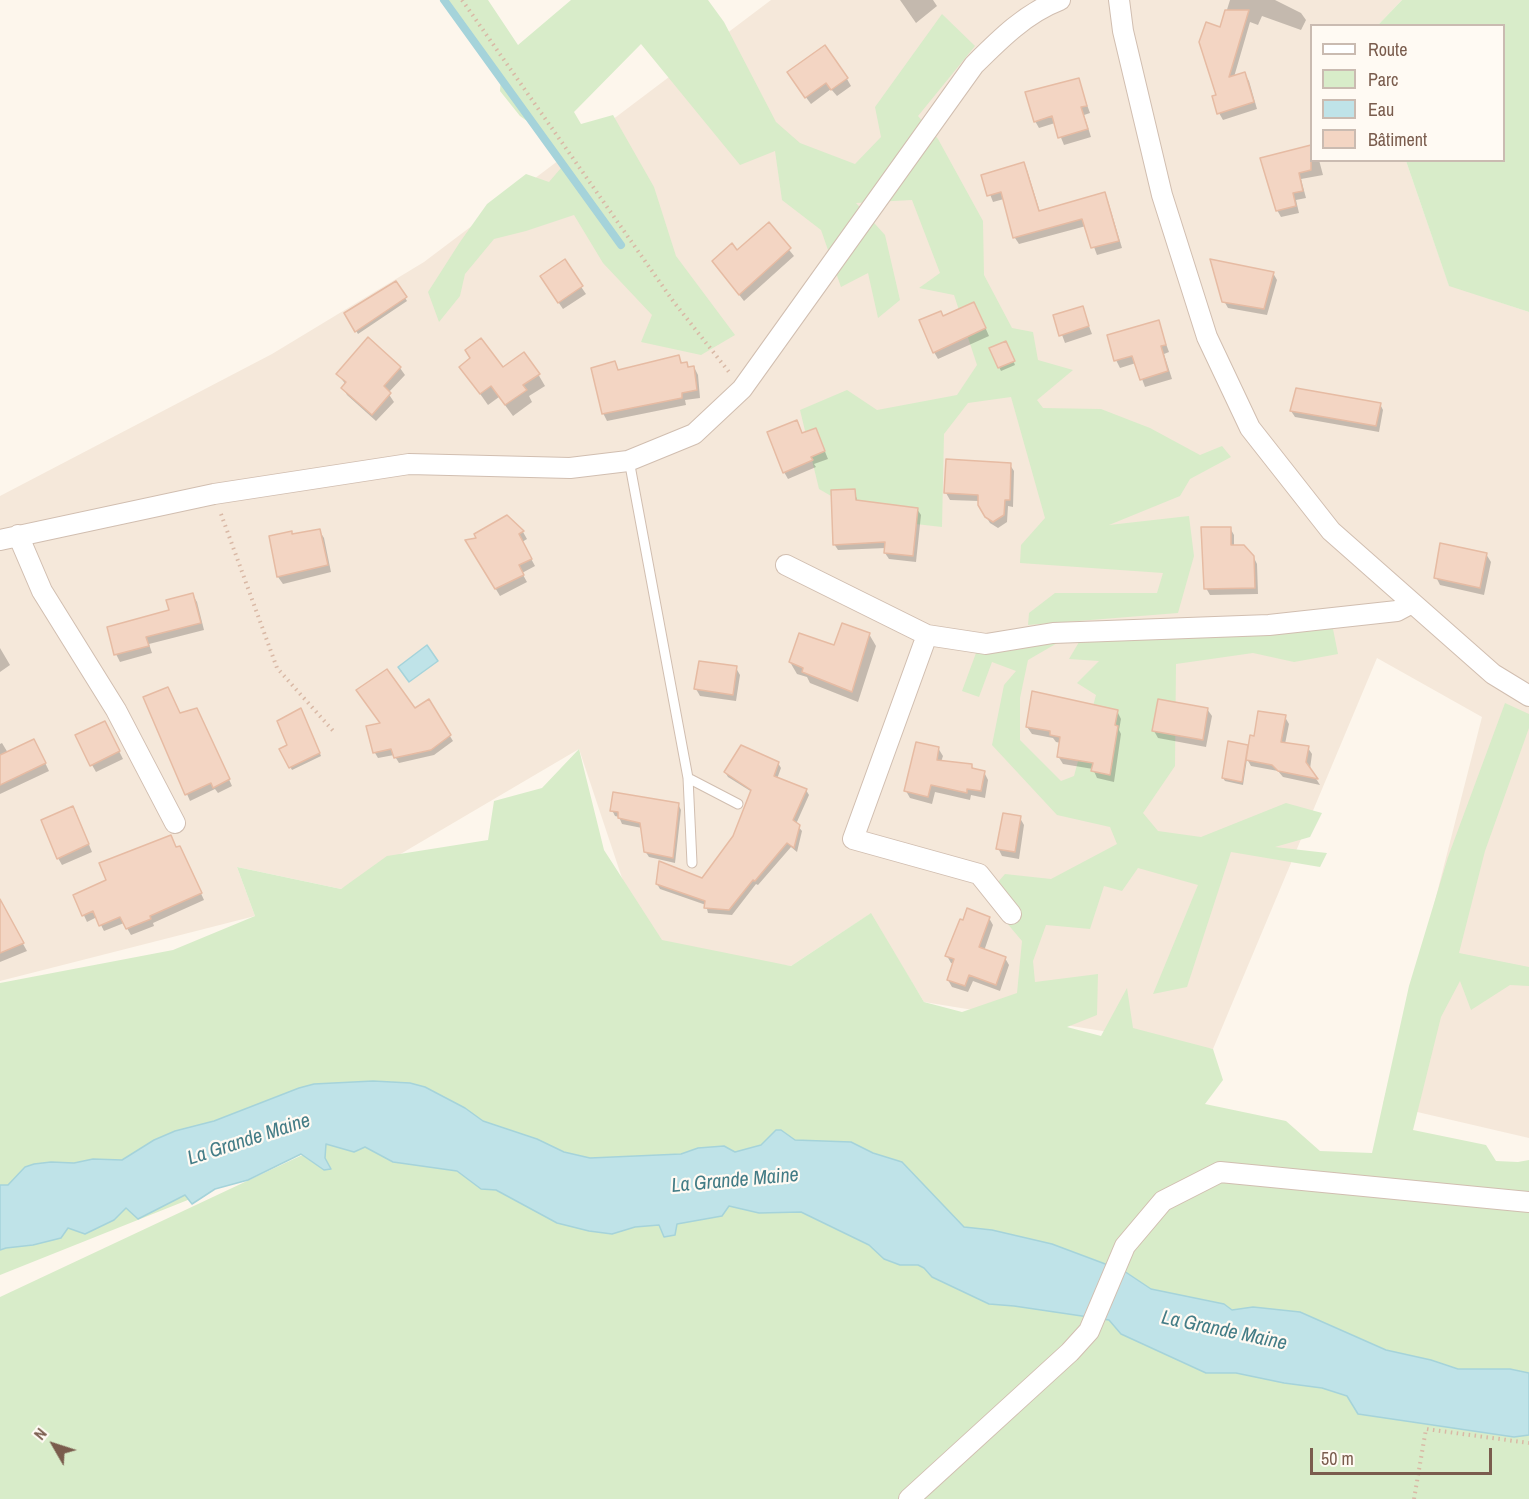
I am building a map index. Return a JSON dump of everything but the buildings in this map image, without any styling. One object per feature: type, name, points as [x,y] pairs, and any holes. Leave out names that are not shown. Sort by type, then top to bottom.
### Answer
[{"type":"street","points":[[175,823],[116,710],[9,537],[214,494],[409,464],[570,468],[629,460],[694,434],[742,389],[974,65],[1009,30],[1045,6],[1060,0]]},
{"type":"street","points":[[1119,0],[1162,195],[1207,337],[1250,428],[1331,531],[1493,674],[1529,696]]},
{"type":"street","points":[[786,565],[927,635],[986,644],[1053,633],[1269,625],[1397,611],[1412,603]]},
{"type":"street","points":[[927,635],[853,839],[979,874],[1011,914]]},
{"type":"street","points":[[909,1499],[1070,1352],[1089,1331],[1125,1246],[1163,1201],[1220,1172],[1529,1202]]},
{"type":"lane","points":[[629,460],[688,778],[692,863]]},
{"type":"lane","points":[[688,778],[738,804]]},
{"type":"path","points":[[462,0],[673,301],[742,389]]},
{"type":"path","points":[[214,494],[277,669],[335,733]]},
{"type":"path","points":[[1414,1499],[1426,1429],[1529,1443]]},
{"type":"shaded area","points":[[771,0],[1402,0],[1379,24],[1310,24],[1310,162],[1406,162],[1449,285],[1529,312],[1529,1138],[1383,1104],[1482,717],[1377,658],[1213,1049],[924,1002],[870,914],[791,966],[644,944],[579,749],[341,889],[237,867],[255,916],[0,981],[0,496],[272,354],[424,262]]},
{"type":"green space","points":[[444,0],[488,0],[518,45],[571,0],[708,0],[724,22],[776,122],[800,143],[855,164],[881,137],[875,107],[942,14],[975,46],[918,116],[938,139],[983,221],[984,275],[1012,328],[1033,332],[1038,360],[1073,370],[1037,400],[1043,408],[1101,409],[1150,428],[1200,455],[1222,446],[1231,457],[1190,479],[1180,496],[1109,525],[1189,516],[1194,556],[1178,613],[1028,625],[1029,613],[1055,593],[1157,593],[1163,573],[1020,563],[1021,545],[1045,518],[1011,397],[968,403],[944,434],[942,527],[871,519],[819,489],[800,410],[847,390],[877,410],[957,395],[977,365],[954,295],[919,288],[940,273],[912,200],[856,203],[885,235],[900,300],[878,318],[868,273],[841,287],[821,230],[782,200],[775,151],[740,165],[641,44],[574,112],[581,124],[613,115],[654,187],[676,256],[735,335],[701,355],[641,342],[652,315],[603,263],[574,215],[494,239],[465,274],[460,296],[439,322],[428,292],[487,204],[526,174],[549,182],[561,168],[537,128],[520,116],[500,91],[501,76]]},
{"type":"green space","points":[[1402,0],[1529,0],[1529,312],[1449,286],[1406,162],[1505,162],[1505,24],[1379,24]]},
{"type":"green space","points":[[1333,629],[1338,654],[1294,662],[1253,653],[1176,664],[1175,766],[1143,813],[1158,831],[1201,837],[1286,803],[1322,813],[1310,837],[1275,847],[1327,853],[1320,867],[1231,852],[1187,987],[1153,994],[1198,885],[1138,868],[1122,891],[1104,886],[1090,929],[1046,925],[1033,961],[1035,982],[1098,974],[1097,1015],[1067,1027],[1101,1036],[1127,988],[1133,1028],[1213,1049],[1223,1080],[1205,1104],[1286,1121],[1320,1151],[1372,1153],[1409,986],[1448,857],[1505,703],[1529,714],[1529,728],[1485,851],[1459,953],[1529,967],[1529,986],[1510,985],[1471,1010],[1460,981],[1441,1017],[1413,1130],[1486,1145],[1496,1161],[1529,1160],[1529,1499],[0,1499],[0,1297],[313,1150],[0,1275],[0,983],[173,950],[255,916],[237,867],[341,889],[387,856],[488,840],[494,801],[542,788],[579,749],[604,850],[662,940],[791,966],[871,913],[924,1002],[962,1012],[1017,993],[1022,941],[985,897],[1005,874],[1051,879],[1117,844],[1110,827],[1057,815],[992,745],[1004,685],[1016,671],[992,662],[979,697],[962,691],[976,653],[1059,642],[1028,660],[1020,698],[1020,740],[1061,781],[1074,776],[1096,695],[1077,683],[1099,661],[1069,659],[1079,642]]},
{"type":"water","points":[[427,645],[438,661],[409,682],[398,667]]},
{"type":"water","name":"La Grande Maine","points":[[373,1081],[410,1083],[425,1087],[465,1108],[483,1121],[537,1139],[564,1152],[590,1158],[681,1154],[698,1148],[724,1146],[735,1152],[761,1145],[776,1130],[781,1130],[795,1140],[851,1142],[873,1153],[902,1162],[964,1227],[992,1230],[1052,1244],[1124,1271],[1151,1289],[1224,1304],[1232,1310],[1253,1307],[1300,1312],[1386,1350],[1431,1360],[1458,1369],[1510,1369],[1529,1373],[1529,1435],[1514,1437],[1358,1414],[1347,1396],[1322,1388],[1236,1373],[1206,1373],[1121,1334],[1109,1320],[989,1304],[932,1277],[918,1265],[900,1265],[884,1259],[869,1245],[801,1212],[759,1213],[729,1206],[722,1216],[677,1224],[675,1235],[664,1237],[659,1225],[635,1227],[612,1234],[589,1231],[557,1223],[496,1190],[481,1189],[457,1171],[393,1162],[365,1147],[354,1152],[326,1144],[325,1158],[331,1169],[324,1170],[301,1154],[248,1180],[215,1189],[192,1204],[185,1195],[138,1219],[126,1208],[114,1220],[85,1234],[68,1228],[61,1238],[0,1250],[0,1185],[8,1185],[25,1167],[51,1162],[74,1163],[93,1159],[122,1160],[154,1140],[175,1131],[214,1121],[299,1088],[314,1084]]},
{"type":"waterway","points":[[444,0],[621,245]]}]
